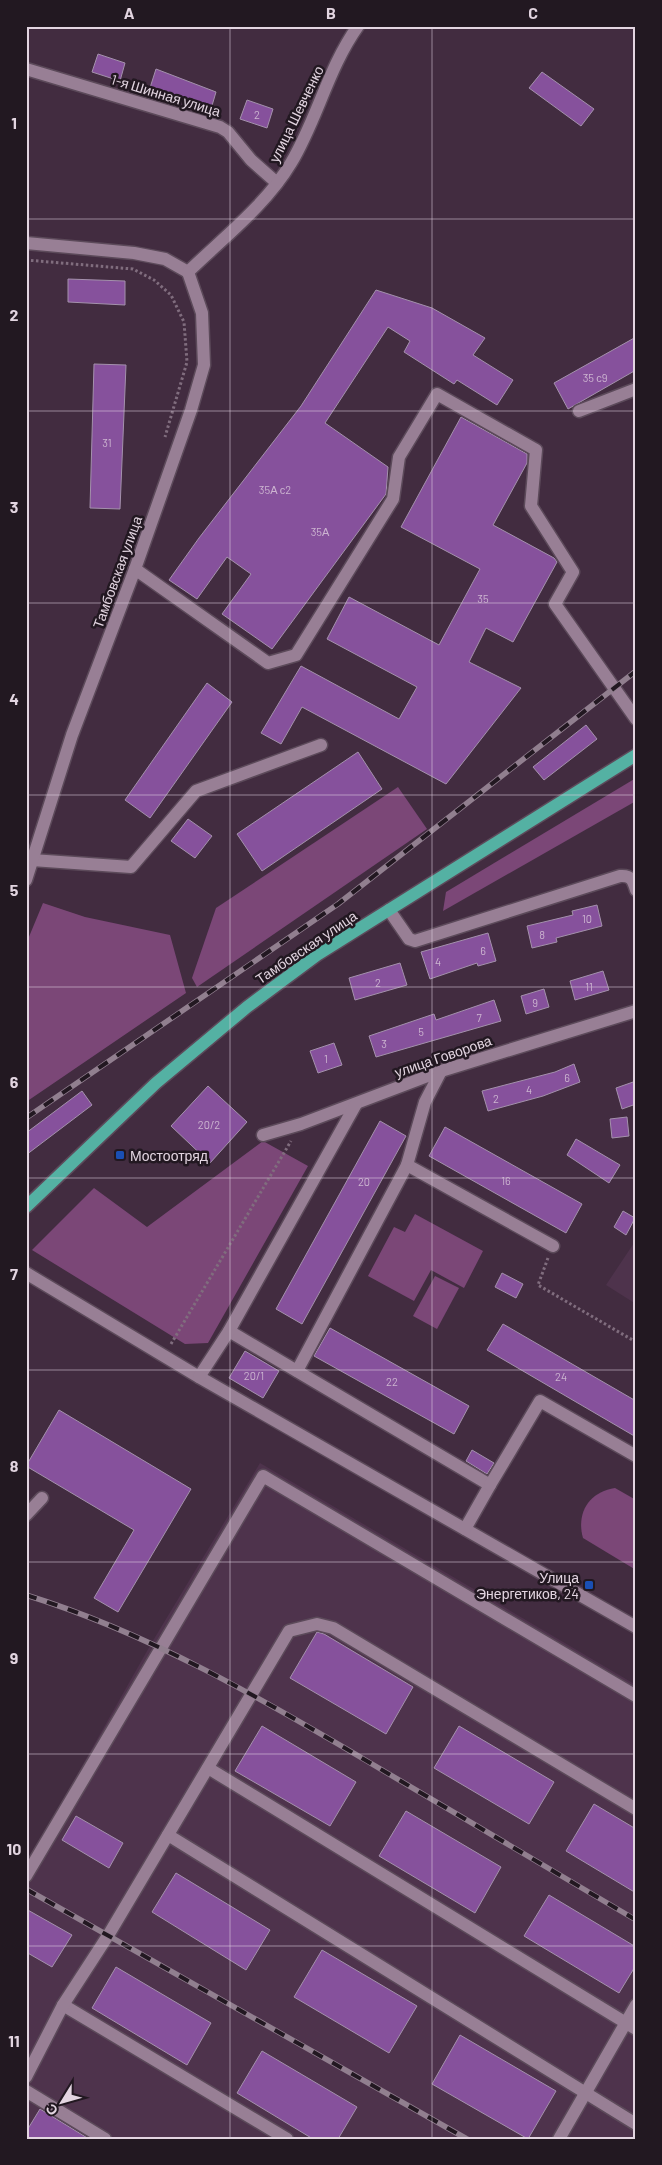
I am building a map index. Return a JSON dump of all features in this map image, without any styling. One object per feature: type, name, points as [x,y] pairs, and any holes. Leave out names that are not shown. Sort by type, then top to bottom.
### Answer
[{"type":"main road","name":"Тамбовская улица","points":[[26,1207],[156,1083],[247,1007],[316,955],[636,755]]},
{"type":"street","name":"улица Шевченко","points":[[188,272],[277,183],[291,163],[344,46],[358,26]]},
{"type":"street","name":"1-я Шинная улица","points":[[26,69],[220,127],[228,132],[251,160],[277,183]]},
{"type":"street","points":[[26,243],[134,253],[165,259],[188,272]]},
{"type":"street","name":"Тамбовская улица","points":[[26,880],[72,735],[135,569],[191,410],[204,365],[202,313],[188,272]]},
{"type":"street","points":[[579,411],[636,389]]},
{"type":"street","points":[[135,569],[268,663],[296,655],[393,499],[400,457],[437,394],[536,450],[531,506],[573,572],[555,604],[636,719]]},
{"type":"street","points":[[32,860],[132,867],[196,791],[321,745]]},
{"type":"street","points":[[389,910],[409,939],[415,941],[620,876],[632,879],[636,890]]},
{"type":"street","name":"улица Говорова","points":[[263,1135],[301,1124],[441,1071],[636,1011]]},
{"type":"street","points":[[297,1371],[407,1164],[425,1102],[441,1071]]},
{"type":"street","points":[[199,1377],[229,1331],[356,1104]]},
{"type":"street","points":[[407,1164],[553,1246]]},
{"type":"street","points":[[26,1273],[199,1377],[636,1627]]},
{"type":"street","points":[[229,1331],[490,1485]]},
{"type":"street","points":[[465,1529],[540,1401],[636,1456]]},
{"type":"street","points":[[26,1876],[263,1476],[636,1696]]},
{"type":"street","points":[[26,1515],[42,1498]]},
{"type":"street","points":[[26,2076],[63,2005],[109,1934],[289,1631],[317,1624],[333,1628],[636,1809]]},
{"type":"street","points":[[208,1768],[631,2026]]},
{"type":"street","points":[[168,1835],[636,2124]]},
{"type":"street","points":[[63,2005],[287,2139]]},
{"type":"street","points":[[559,2139],[631,2026],[636,2005]]},
{"type":"street","points":[[26,2091],[105,2139]]},
{"type":"path","points":[[26,260],[133,269],[154,280],[171,295],[184,322],[187,362],[165,438]]},
{"type":"path","points":[[171,1345],[301,1124]]},
{"type":"path","points":[[553,1246],[538,1285],[636,1342]]},
{"type":"shaded area","points":[[636,778],[636,801],[443,911],[446,892]]},
{"type":"shaded area","points":[[398,787],[427,829],[197,987],[192,978],[216,908]]},
{"type":"shaded area","points":[[43,903],[85,917],[170,935],[186,993],[26,1102],[26,944]]},
{"type":"shaded area","points":[[263,1141],[308,1166],[208,1343],[185,1344],[32,1250],[94,1188],[147,1227]]},
{"type":"shaded area","points":[[415,1214],[483,1251],[464,1288],[431,1270],[414,1301],[368,1276],[394,1227],[405,1232]]},
{"type":"shaded area","points":[[636,1240],[636,1304],[606,1285]]},
{"type":"shaded area","points":[[435,1276],[459,1288],[437,1329],[413,1316]]},
{"type":"shaded area","points":[[260,1463],[636,1685],[636,2139],[26,2139],[26,1865],[151,1644]]},
{"type":"shaded area","points":[[615,1488],[636,1500],[636,1570],[583,1538],[581,1520],[587,1505],[598,1494]]},
{"type":"building","points":[[98,54],[125,63],[120,81],[92,72]]},
{"type":"building","points":[[156,69],[216,92],[211,109],[149,91]]},
{"type":"building","points":[[542,72],[594,109],[581,126],[529,88]]},
{"type":"building","points":[[247,100],[273,109],[267,128],[240,119]]},
{"type":"building","points":[[68,279],[125,281],[125,305],[68,302]]},
{"type":"building","points":[[376,290],[432,308],[485,338],[473,355],[513,380],[497,405],[457,380],[454,384],[404,352],[410,341],[388,327],[325,423],[388,467],[386,494],[272,649],[222,614],[251,574],[227,557],[197,599],[169,580],[301,406]]},
{"type":"building","points":[[636,337],[636,370],[568,409],[554,383]]},
{"type":"building","points":[[94,364],[126,365],[120,509],[90,508]]},
{"type":"building","points":[[461,417],[527,454],[527,463],[493,525],[554,558],[557,562],[513,642],[486,628],[469,662],[521,688],[446,784],[302,707],[281,744],[261,733],[301,666],[399,719],[417,687],[327,639],[349,597],[439,645],[480,569],[401,527]]},
{"type":"building","points":[[207,683],[232,702],[150,818],[125,800]]},
{"type":"building","points":[[586,725],[597,739],[544,780],[533,767]]},
{"type":"building","points":[[358,752],[382,789],[262,871],[237,834]]},
{"type":"building","points":[[188,819],[212,836],[195,858],[171,841]]},
{"type":"building","points":[[597,905],[602,926],[556,938],[557,942],[532,948],[527,926],[573,915],[572,911]]},
{"type":"building","points":[[488,933],[496,961],[478,966],[477,963],[430,979],[421,952]]},
{"type":"building","points":[[400,963],[407,985],[355,1000],[349,978]]},
{"type":"building","points":[[603,971],[609,990],[575,1000],[570,981]]},
{"type":"building","points":[[544,989],[549,1007],[526,1014],[521,996]]},
{"type":"building","points":[[494,1000],[501,1021],[376,1057],[369,1036],[434,1014],[436,1020]]},
{"type":"building","points":[[334,1043],[342,1065],[318,1073],[310,1051]]},
{"type":"building","points":[[574,1064],[580,1082],[543,1096],[488,1111],[482,1091],[555,1072]]},
{"type":"building","points":[[636,1081],[636,1104],[622,1109],[616,1088]]},
{"type":"building","points":[[208,1086],[247,1122],[210,1163],[171,1126]]},
{"type":"building","points":[[82,1091],[92,1105],[26,1155],[26,1133]]},
{"type":"building","points":[[627,1117],[629,1136],[612,1138],[610,1119]]},
{"type":"building","points":[[380,1121],[406,1136],[302,1324],[276,1309]]},
{"type":"building","points":[[445,1127],[582,1204],[566,1233],[429,1156]]},
{"type":"building","points":[[576,1139],[620,1165],[609,1183],[567,1155]]},
{"type":"building","points":[[623,1211],[635,1218],[626,1235],[614,1227]]},
{"type":"building","points":[[502,1273],[523,1284],[516,1298],[495,1287]]},
{"type":"building","points":[[503,1324],[636,1401],[636,1437],[487,1350]]},
{"type":"building","points":[[330,1328],[469,1406],[454,1434],[314,1356]]},
{"type":"building","points":[[245,1351],[279,1371],[263,1398],[229,1378]]},
{"type":"building","points":[[59,1410],[191,1489],[118,1612],[94,1598],[134,1530],[26,1466]]},
{"type":"building","points":[[472,1450],[494,1463],[487,1474],[466,1461]]},
{"type":"building","points":[[317,1632],[324,1634],[413,1687],[386,1734],[290,1678]]},
{"type":"building","points":[[262,1726],[356,1782],[330,1826],[235,1771]]},
{"type":"building","points":[[459,1726],[554,1782],[529,1824],[434,1768]]},
{"type":"building","points":[[594,1804],[636,1829],[636,1893],[566,1851]]},
{"type":"building","points":[[406,1811],[501,1867],[475,1913],[379,1856]]},
{"type":"building","points":[[76,1816],[123,1843],[109,1868],[62,1840]]},
{"type":"building","points":[[176,1873],[270,1930],[246,1970],[152,1912]]},
{"type":"building","points":[[549,1895],[636,1947],[636,1965],[619,1993],[524,1936]]},
{"type":"building","points":[[26,1909],[72,1935],[52,1967],[26,1952]]},
{"type":"building","points":[[322,1950],[417,2006],[389,2053],[294,1997]]},
{"type":"building","points":[[116,1967],[211,2023],[187,2065],[92,2008]]},
{"type":"building","points":[[460,2035],[556,2091],[528,2139],[432,2084]]},
{"type":"building","points":[[262,2051],[357,2107],[338,2139],[313,2139],[237,2093]]},
{"type":"building","points":[[40,2109],[89,2139],[26,2139],[26,2132]]},
{"type":"railway","points":[[26,1118],[338,904],[636,671]]},
{"type":"railway","points":[[26,1595],[116,1628],[204,1669],[331,1740],[636,1920]]},
{"type":"railway","points":[[26,1889],[467,2139]]},
{"type":"place","name":"Мостоотряд","points":[[120,1155]]},
{"type":"place","name":"Улица Энергетиков, 24","points":[[589,1585]]}]
